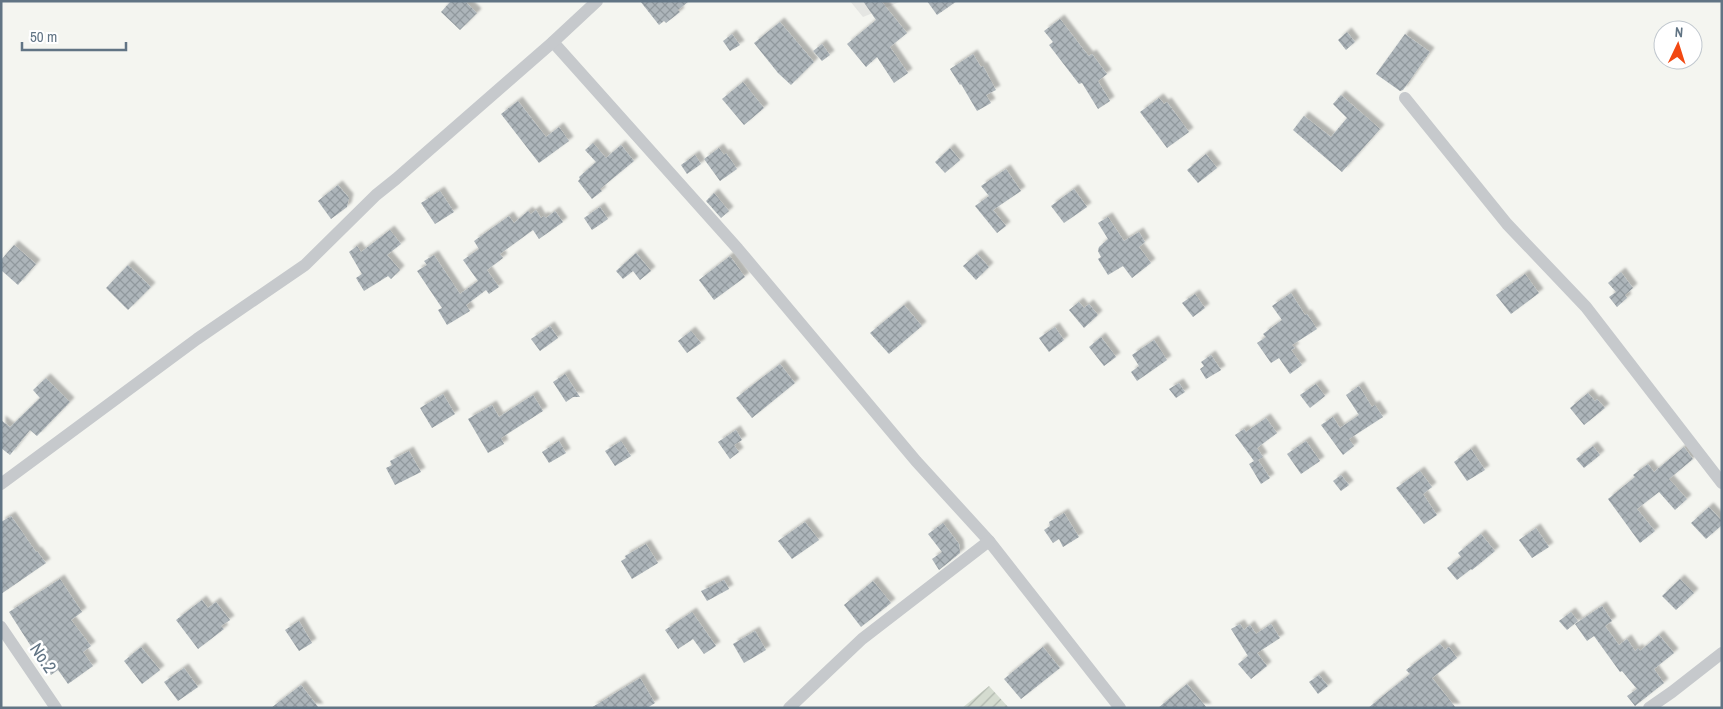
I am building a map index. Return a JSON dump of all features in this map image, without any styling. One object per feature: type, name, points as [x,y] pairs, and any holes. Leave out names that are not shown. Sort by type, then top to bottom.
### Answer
[{"type":"street","points":[[1,484],[197,339],[305,265],[376,194],[553,42],[597,1]]},
{"type":"street","points":[[553,42],[738,249],[910,453],[989,541],[1120,708]]},
{"type":"street","points":[[1405,98],[1507,224],[1586,307],[1722,483]]},
{"type":"street","points":[[789,708],[862,639],[989,541]]},
{"type":"street","name":"No.2","points":[[1,627],[56,708]]},
{"type":"street","points":[[1650,708],[1722,653]]},
{"type":"shaded area","points":[[850,1],[902,1],[863,17]]},
{"type":"shaded area","points":[[989,686],[1009,708],[962,708]]},
{"type":"building","points":[[451,1],[465,1],[477,13],[460,30],[441,12]]},
{"type":"building","points":[[640,1],[689,1],[678,10],[680,12],[666,23],[664,21],[659,25]]},
{"type":"building","points":[[863,1],[881,1],[907,33],[890,47],[908,73],[894,83],[877,57],[866,67],[847,44],[876,20]]},
{"type":"building","points":[[927,1],[957,1],[937,15]]},
{"type":"building","points":[[1060,19],[1087,54],[1089,56],[1092,54],[1107,74],[1098,81],[1110,101],[1098,109],[1082,83],[1079,84],[1049,45],[1053,42],[1044,31]]},
{"type":"building","points":[[780,22],[814,62],[791,85],[778,73],[754,43]]},
{"type":"building","points":[[1347,32],[1355,42],[1346,50],[1338,40]]},
{"type":"building","points":[[732,34],[740,45],[730,51],[723,41]]},
{"type":"building","points":[[1405,34],[1430,52],[1403,90],[1400,91],[1376,74]]},
{"type":"building","points":[[822,44],[830,55],[822,61],[813,51]]},
{"type":"building","points":[[973,54],[981,67],[983,66],[996,90],[986,95],[991,103],[977,111],[950,69]]},
{"type":"building","points":[[743,82],[764,108],[744,125],[722,99]]},
{"type":"building","points":[[1341,95],[1380,129],[1342,172],[1293,130],[1304,116],[1331,137],[1347,118],[1333,104]]},
{"type":"building","points":[[1159,98],[1164,104],[1167,102],[1189,132],[1167,148],[1140,112]]},
{"type":"building","points":[[518,101],[546,137],[559,127],[569,141],[539,163],[501,114]]},
{"type":"building","points":[[593,143],[606,158],[621,145],[634,161],[600,189],[602,191],[592,199],[578,181],[579,177],[596,162],[585,150]]},
{"type":"building","points":[[719,148],[724,155],[726,153],[737,169],[720,181],[704,159]]},
{"type":"building","points":[[950,148],[960,160],[945,173],[935,162]]},
{"type":"building","points":[[1206,154],[1217,168],[1198,183],[1187,170]]},
{"type":"building","points":[[695,155],[701,164],[687,174],[681,165]]},
{"type":"building","points":[[1006,169],[1021,191],[993,210],[1006,226],[997,233],[975,206],[989,196],[981,186]]},
{"type":"building","points":[[338,185],[349,198],[347,207],[331,219],[318,201]]},
{"type":"building","points":[[1074,189],[1087,207],[1064,223],[1051,206]]},
{"type":"building","points":[[440,191],[454,212],[435,224],[421,203]]},
{"type":"building","points":[[714,193],[729,211],[721,218],[706,201]]},
{"type":"building","points":[[600,207],[608,219],[592,230],[584,218]]},
{"type":"building","points":[[536,210],[541,218],[544,216],[546,218],[555,211],[563,222],[539,239],[533,230],[500,254],[503,258],[487,270],[499,287],[489,294],[486,290],[466,305],[470,311],[447,325],[438,310],[442,308],[417,271],[427,265],[424,261],[434,255],[460,294],[478,281],[463,260],[479,249],[474,241],[509,216],[514,223],[528,211],[531,214]]},
{"type":"building","points":[[1108,217],[1124,241],[1139,232],[1145,242],[1139,247],[1151,263],[1132,278],[1123,266],[1108,275],[1098,259],[1101,257],[1098,251],[1099,247],[1108,239],[1098,223]]},
{"type":"building","points":[[390,230],[401,244],[387,255],[400,270],[391,279],[388,276],[364,291],[356,278],[362,274],[349,252],[357,246],[361,252]]},
{"type":"building","points":[[14,245],[36,264],[18,285],[1,270],[1,260]]},
{"type":"building","points":[[636,253],[651,271],[640,280],[633,271],[623,279],[616,271]]},
{"type":"building","points":[[977,254],[989,267],[976,280],[963,266]]},
{"type":"building","points":[[730,256],[745,277],[714,300],[699,280]]},
{"type":"building","points":[[128,265],[151,287],[128,310],[106,288]]},
{"type":"building","points":[[1621,272],[1633,288],[1625,295],[1627,298],[1617,307],[1609,297],[1616,292],[1608,283]]},
{"type":"building","points":[[1525,274],[1539,293],[1511,314],[1496,295]]},
{"type":"building","points":[[1291,293],[1305,315],[1307,314],[1317,329],[1292,345],[1295,348],[1291,350],[1302,365],[1290,374],[1279,358],[1271,363],[1257,343],[1266,337],[1263,334],[1282,320],[1272,306]]},
{"type":"building","points":[[1195,294],[1205,308],[1193,317],[1182,303]]},
{"type":"building","points":[[1079,302],[1084,308],[1089,304],[1098,315],[1084,328],[1069,310]]},
{"type":"building","points":[[904,305],[922,326],[889,354],[870,333]]},
{"type":"building","points":[[550,326],[558,338],[540,351],[531,339]]},
{"type":"building","points":[[1055,327],[1064,340],[1049,352],[1039,338]]},
{"type":"building","points":[[691,331],[701,343],[687,353],[678,341]]},
{"type":"building","points":[[1101,337],[1116,357],[1104,366],[1089,347]]},
{"type":"building","points":[[1154,340],[1167,360],[1137,381],[1131,372],[1139,366],[1132,355]]},
{"type":"building","points":[[1211,355],[1221,370],[1206,379],[1200,369],[1204,366],[1201,362]]},
{"type":"building","points":[[780,364],[795,383],[752,418],[736,398]]},
{"type":"building","points":[[565,374],[580,397],[573,397],[566,402],[553,382]]},
{"type":"building","points":[[46,378],[70,402],[37,436],[30,430],[10,455],[1,448],[1,420],[10,427],[40,398],[33,390]]},
{"type":"building","points":[[1179,383],[1185,392],[1176,398],[1169,389]]},
{"type":"building","points":[[1316,384],[1325,396],[1310,408],[1300,395]]},
{"type":"building","points":[[1359,386],[1372,407],[1375,405],[1383,417],[1349,439],[1354,446],[1343,455],[1321,425],[1333,417],[1340,428],[1359,415],[1346,395]]},
{"type":"building","points":[[1588,393],[1605,408],[1584,425],[1570,408]]},
{"type":"building","points":[[443,394],[455,414],[432,428],[420,408]]},
{"type":"building","points":[[533,395],[543,411],[501,438],[504,444],[488,453],[468,419],[492,405],[499,417]]},
{"type":"building","points":[[1266,418],[1277,433],[1257,448],[1263,457],[1258,460],[1270,478],[1261,484],[1249,464],[1254,461],[1235,435],[1244,429],[1246,432]]},
{"type":"building","points":[[736,430],[742,440],[734,445],[739,452],[730,459],[718,442]]},
{"type":"building","points":[[559,441],[566,453],[549,463],[542,452]]},
{"type":"building","points":[[621,441],[631,456],[615,466],[605,451]]},
{"type":"building","points":[[1306,441],[1320,461],[1301,474],[1287,454]]},
{"type":"building","points":[[1593,446],[1600,455],[1584,468],[1576,459]]},
{"type":"building","points":[[1684,447],[1693,459],[1669,479],[1687,499],[1675,510],[1659,492],[1637,509],[1655,531],[1640,543],[1608,499],[1635,477],[1633,475],[1648,464],[1654,472]]},
{"type":"building","points":[[1471,449],[1485,470],[1467,481],[1454,462]]},
{"type":"building","points":[[409,451],[421,472],[395,485],[386,468],[392,465],[390,461]]},
{"type":"building","points":[[1420,471],[1432,487],[1423,494],[1437,515],[1424,524],[1396,488]]},
{"type":"building","points":[[1341,475],[1349,485],[1341,491],[1333,481]]},
{"type":"building","points":[[1709,507],[1722,521],[1722,525],[1706,539],[1691,523]]},
{"type":"building","points":[[1064,513],[1079,537],[1063,547],[1059,539],[1053,543],[1044,530],[1050,526],[1049,522]]},
{"type":"building","points":[[11,516],[46,563],[1,594],[1,522]]},
{"type":"building","points":[[805,522],[819,540],[792,559],[778,541]]},
{"type":"building","points":[[943,523],[959,544],[960,553],[939,570],[932,559],[942,552],[928,534]]},
{"type":"building","points":[[1536,528],[1549,547],[1532,558],[1519,540]]},
{"type":"building","points":[[1481,534],[1495,551],[1457,580],[1447,568],[1461,557],[1458,553]]},
{"type":"building","points":[[646,544],[658,563],[632,579],[621,561],[626,558],[625,556]]},
{"type":"building","points":[[60,579],[82,612],[71,620],[91,646],[83,652],[93,666],[68,684],[58,670],[51,675],[9,612]]},
{"type":"building","points":[[1680,579],[1694,593],[1676,610],[1662,596]]},
{"type":"building","points":[[724,580],[729,589],[707,601],[701,591]]},
{"type":"building","points":[[873,581],[891,603],[861,627],[844,605]]},
{"type":"building","points":[[202,600],[208,608],[216,602],[230,620],[221,626],[224,629],[198,649],[176,620]]},
{"type":"building","points":[[1602,606],[1612,621],[1605,626],[1619,645],[1627,639],[1635,651],[1638,648],[1640,651],[1659,635],[1674,653],[1654,669],[1664,683],[1635,706],[1627,696],[1637,689],[1622,671],[1620,672],[1594,636],[1587,641],[1575,624]]},
{"type":"building","points":[[692,612],[716,646],[704,654],[693,639],[678,649],[665,630]]},
{"type":"building","points":[[1571,612],[1578,621],[1567,630],[1559,621]]},
{"type":"building","points":[[299,621],[312,643],[299,651],[285,630]]},
{"type":"building","points":[[1240,624],[1244,630],[1250,625],[1256,634],[1271,624],[1280,638],[1257,653],[1267,666],[1251,679],[1238,664],[1248,656],[1231,629]]},
{"type":"building","points":[[755,631],[766,650],[744,663],[733,644]]},
{"type":"building","points":[[1440,644],[1445,650],[1449,647],[1457,658],[1432,678],[1456,708],[1368,708],[1410,674],[1406,670]]},
{"type":"building","points":[[141,647],[160,670],[142,684],[124,661]]},
{"type":"building","points":[[1043,647],[1060,668],[1021,699],[1004,679]]},
{"type":"building","points":[[184,668],[198,687],[178,701],[164,682]]},
{"type":"building","points":[[1319,675],[1328,686],[1318,694],[1309,682]]},
{"type":"building","points":[[640,678],[655,703],[647,708],[591,708]]},
{"type":"building","points":[[1187,684],[1207,708],[1158,708]]},
{"type":"building","points":[[301,685],[319,708],[271,708]]}]
